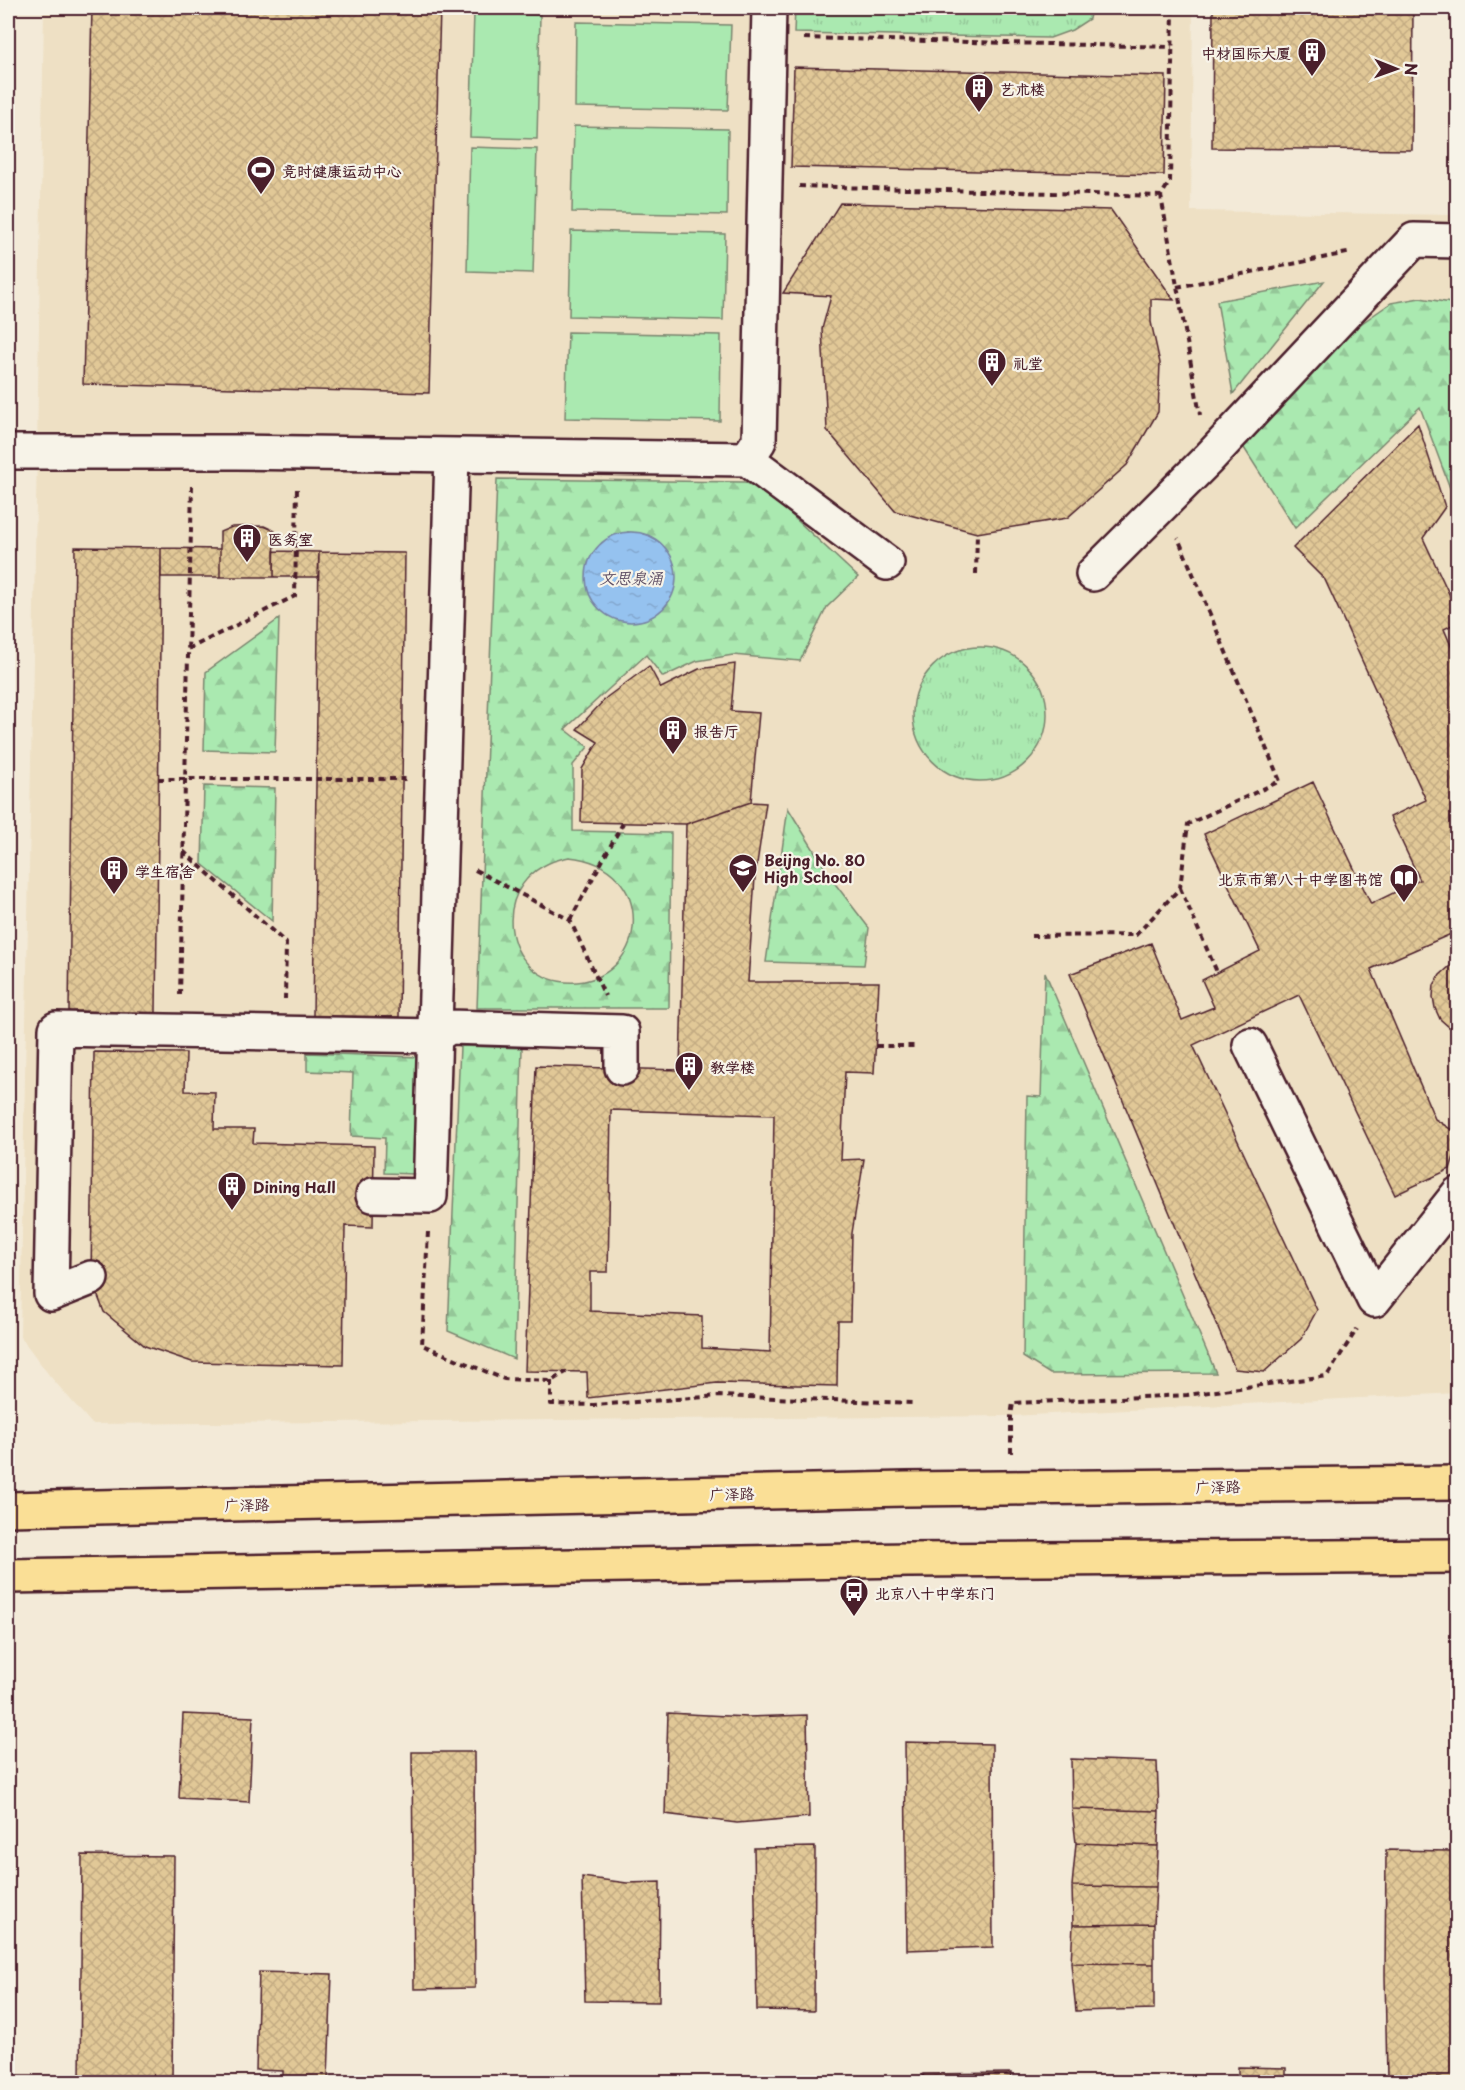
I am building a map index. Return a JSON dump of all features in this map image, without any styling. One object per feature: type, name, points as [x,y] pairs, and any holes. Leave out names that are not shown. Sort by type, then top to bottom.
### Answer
[{"type":"main road","name":"广泽路","points":[[8,1509],[1011,1488],[1458,1483]]},
{"type":"main road","points":[[8,1576],[897,1561],[1458,1556]]},
{"type":"lane","points":[[747,459],[759,441],[769,22]]},
{"type":"lane","points":[[1093,574],[1164,505],[1414,240],[1458,241]]},
{"type":"lane","points":[[8,452],[747,459],[887,562]]},
{"type":"lane","points":[[373,1195],[430,1196],[452,455]]},
{"type":"lane","points":[[91,1278],[51,1294],[56,1029],[436,1036],[449,1027],[622,1032],[622,1068]]},
{"type":"lane","points":[[1250,1046],[1374,1300],[1458,1194]]},
{"type":"path","points":[[1173,8],[1170,181],[1161,196],[1208,459]]},
{"type":"path","points":[[769,22],[1172,46]]},
{"type":"path","points":[[765,185],[1161,196]]},
{"type":"path","points":[[1178,287],[1358,251]]},
{"type":"path","points":[[179,1030],[193,453]]},
{"type":"path","points":[[188,649],[295,596],[298,453]]},
{"type":"path","points":[[1164,505],[1280,781],[1188,824],[1180,888],[1217,972]]},
{"type":"path","points":[[976,574],[977,533]]},
{"type":"path","points":[[158,779],[410,779]]},
{"type":"path","points":[[570,920],[623,823]]},
{"type":"path","points":[[183,851],[286,944],[284,1033]]},
{"type":"path","points":[[441,851],[570,920],[622,1032]]},
{"type":"path","points":[[1031,936],[1136,935],[1180,888]]},
{"type":"path","points":[[876,1046],[914,1046]]},
{"type":"path","points":[[430,1196],[422,1345],[504,1379],[550,1381],[566,1372]]},
{"type":"path","points":[[1011,1488],[1013,1403],[1187,1395],[1327,1376],[1374,1300]]},
{"type":"path","points":[[550,1381],[551,1404],[594,1405],[719,1396],[914,1403]]},
{"type":"shaded area","name":"Beijng No. 80 High School","points":[[44,8],[1193,8],[1191,211],[1457,215],[1457,1393],[1011,1416],[92,1424],[49,1375],[20,1336]]},
{"type":"green space","points":[[795,8],[1091,8],[1089,19],[1072,30],[1050,38],[794,33]]},
{"type":"green space","points":[[474,13],[540,15],[537,139],[470,137]]},
{"type":"green space","points":[[576,22],[731,25],[728,110],[575,107]]},
{"type":"green space","points":[[574,126],[728,129],[727,215],[572,212]]},
{"type":"green space","points":[[470,147],[537,149],[533,273],[467,271]]},
{"type":"green space","points":[[571,231],[725,234],[723,320],[569,316]]},
{"type":"green space","points":[[1324,281],[1233,394],[1217,301]]},
{"type":"green space","points":[[1420,298],[1457,304],[1457,507],[1420,407],[1295,528],[1239,440],[1362,323],[1391,303]]},
{"type":"green space","points":[[568,332],[721,335],[720,421],[565,418]]},
{"type":"green space","points":[[497,479],[745,482],[769,494],[858,577],[827,607],[800,661],[733,655],[697,661],[663,677],[646,655],[565,729],[588,747],[573,765],[573,831],[671,833],[669,1008],[477,1008]],"holes":[[[628,532],[650,537],[665,550],[673,570],[674,581],[673,590],[666,605]],[[569,857],[598,864],[618,879],[629,898],[633,920],[630,942],[619,961],[601,975],[577,982],[551,979],[531,967],[518,949],[512,928],[513,905],[523,884],[541,867]]]},
{"type":"green space","points":[[279,619],[275,752],[204,750],[206,672]]},
{"type":"green space","points":[[980,647],[1006,652],[1027,667],[1042,688],[1047,714],[1042,740],[1027,761],[1006,776],[980,781],[954,776],[933,761],[918,740],[913,714],[918,688],[933,667],[954,652]]},
{"type":"green space","points":[[204,786],[275,788],[272,921],[202,864]]},
{"type":"green space","points":[[788,808],[833,881],[869,928],[864,965],[766,962]]},
{"type":"green space","points":[[1045,972],[1216,1373],[1050,1374],[1023,1357],[1027,1096],[1041,1097]]},
{"type":"green space","points":[[460,1046],[522,1048],[514,1359],[448,1331]]},
{"type":"green space","points":[[307,1053],[419,1057],[414,1174],[384,1173],[385,1138],[351,1136],[353,1073],[307,1071]]},
{"type":"water","name":"文思泉涌","points":[[631,532],[648,536],[663,545],[672,560],[676,577],[672,594],[663,609],[648,618],[631,622],[614,618],[599,609],[590,594],[586,577],[590,560],[599,545],[614,536]]},
{"type":"building","name":"竞时健康运动中心","points":[[92,8],[440,8],[429,393],[83,384]]},
{"type":"building","name":"中材国际大厦","points":[[1213,8],[1413,8],[1412,150],[1212,148]]},
{"type":"building","name":"艺术楼","points":[[794,67],[1166,76],[1164,175],[791,167]]},
{"type":"building","name":"礼堂","points":[[840,203],[1111,210],[1174,300],[1151,299],[1151,322],[1160,363],[1158,412],[1127,465],[1067,518],[977,533],[895,511],[827,430],[822,329],[831,296],[783,293]]},
{"type":"building","points":[[1418,424],[1445,507],[1423,538],[1458,613],[1458,622],[1444,629],[1458,662],[1458,931],[1371,969],[1435,1119],[1458,1134],[1458,1144],[1450,1169],[1395,1195],[1299,995],[1193,1045],[1317,1310],[1301,1339],[1264,1372],[1235,1369],[1070,974],[1151,943],[1182,1020],[1214,1007],[1202,980],[1260,951],[1204,834],[1313,782],[1371,904],[1420,880],[1390,817],[1426,800],[1325,580],[1293,548]]},
{"type":"building","name":"医务室","points":[[264,526],[275,531],[274,577],[220,577],[220,532],[232,527]]},
{"type":"building","name":"学生宿舍","points":[[75,547],[161,548],[156,1013],[69,1011]]},
{"type":"building","points":[[161,548],[220,549],[220,577],[161,577]]},
{"type":"building","points":[[274,551],[319,552],[318,577],[274,577]]},
{"type":"building","points":[[319,552],[405,553],[399,1017],[313,1016]]},
{"type":"building","name":"报告厅","points":[[735,664],[731,711],[759,713],[751,802],[686,824],[581,822],[582,769],[598,742],[577,729],[607,697],[649,666],[661,688],[699,669]]},
{"type":"building","name":"教学楼","points":[[751,802],[766,803],[755,877],[748,982],[879,982],[874,1073],[845,1072],[841,1160],[864,1159],[852,1233],[850,1321],[838,1321],[837,1386],[717,1383],[588,1398],[587,1372],[525,1371],[536,1066],[680,1070],[686,824]],"holes":[[[611,1110],[774,1115],[770,1352],[702,1348],[702,1316],[590,1311],[590,1272],[608,1272]]]},
{"type":"building","points":[[1458,963],[1458,1030],[1449,1027],[1440,1019],[1433,997],[1434,985],[1440,975]]},
{"type":"building","name":"Dining Hall","points":[[94,1052],[186,1053],[185,1091],[215,1092],[214,1129],[254,1129],[253,1143],[374,1146],[373,1227],[345,1226],[343,1365],[192,1362],[145,1346],[104,1312],[91,1278]]},
{"type":"building","points":[[668,1713],[747,1717],[807,1715],[809,1817],[737,1823],[665,1814]]},
{"type":"building","points":[[183,1714],[253,1717],[249,1802],[179,1798]]},
{"type":"building","points":[[905,1742],[992,1744],[993,1947],[907,1950]]},
{"type":"building","points":[[412,1752],[474,1752],[475,1988],[414,1989]]},
{"type":"building","points":[[1071,1759],[1157,1762],[1159,1811],[1072,1809]]},
{"type":"building","points":[[1072,1809],[1159,1811],[1158,1846],[1076,1843]]},
{"type":"building","points":[[1076,1843],[1158,1846],[1156,1887],[1072,1886]]},
{"type":"building","points":[[815,1847],[814,2011],[757,2010],[754,1848]]},
{"type":"building","points":[[1386,1850],[1452,1851],[1458,1855],[1458,2081],[1436,2078],[1387,2078]]},
{"type":"building","points":[[82,1855],[174,1856],[172,2082],[80,2082]]},
{"type":"building","points":[[582,1877],[627,1883],[660,1882],[659,2002],[585,2001]]},
{"type":"building","points":[[1072,1886],[1156,1887],[1154,1924],[1073,1925]]},
{"type":"building","points":[[1154,1924],[1154,1964],[1071,1963],[1073,1925]]},
{"type":"building","points":[[1071,1963],[1154,1964],[1154,2009],[1076,2011]]},
{"type":"building","points":[[259,1972],[332,1974],[328,2077],[361,2078],[361,2082],[283,2082],[283,2071],[256,2070]]},
{"type":"building","points":[[1238,2067],[1286,2068],[1286,2082],[1238,2082]]},
{"type":"building","points":[[1011,2073],[1010,2082],[924,2082],[923,2074]]},
{"type":"building","points":[[771,2079],[807,2082],[771,2082]]},
{"type":"place","name":"中材国际大厦","points":[[1312,78]]},
{"type":"place","name":"艺术楼","points":[[979,114]]},
{"type":"place","name":"竞时健康运动中心","points":[[261,196]]},
{"type":"place","name":"礼堂","points":[[992,388]]},
{"type":"place","name":"医务室","points":[[247,564]]},
{"type":"place","name":"报告厅","points":[[673,756]]},
{"type":"place","name":"Beijng No. 80 High School","points":[[743,894]]},
{"type":"place","name":"学生宿舍","points":[[114,896]]},
{"type":"place","name":"北京市第八十中学图书馆","points":[[1404,904]]},
{"type":"place","name":"教学楼","points":[[689,1092]]},
{"type":"place","name":"Dining Hall","points":[[232,1212]]},
{"type":"place","name":"北京八十中学东门","points":[[854,1618]]}]
